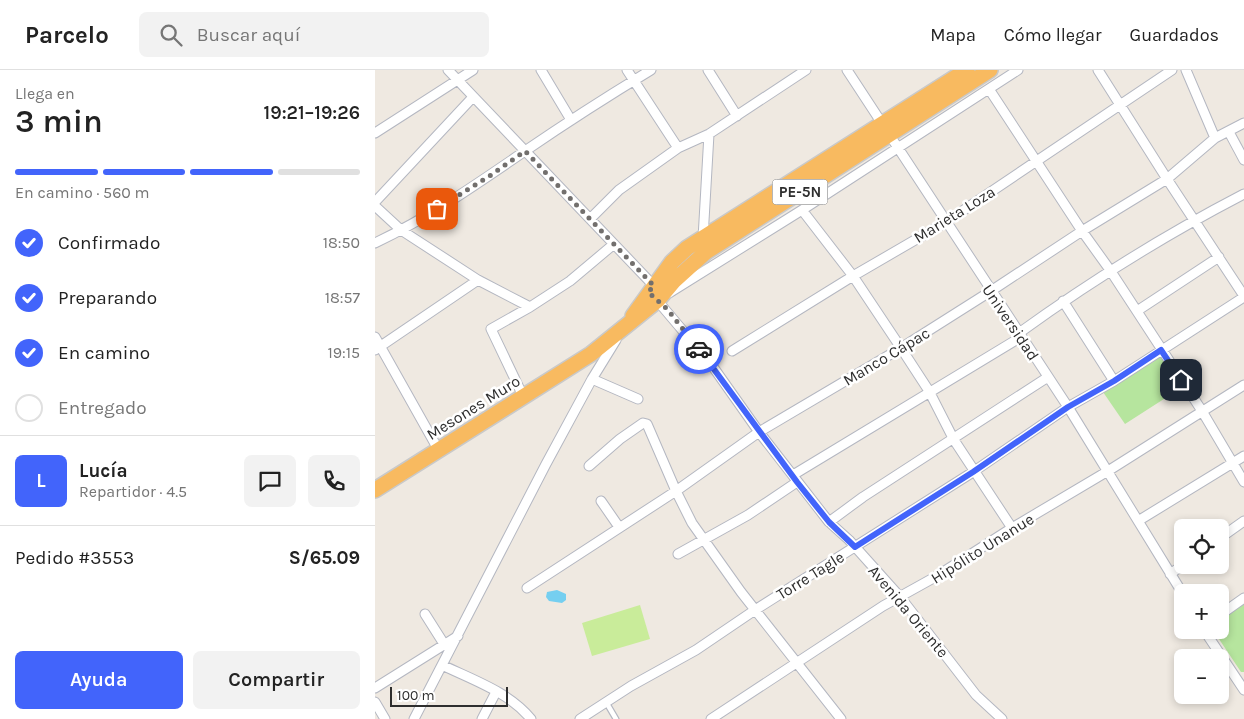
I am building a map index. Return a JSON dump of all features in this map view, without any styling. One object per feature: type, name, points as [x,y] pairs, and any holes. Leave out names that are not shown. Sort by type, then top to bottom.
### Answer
[{"type":"highway","name":"PE-5N","points":[[653,293],[674,281],[705,252],[886,129],[967,70]]},
{"type":"highway","name":"PE-5N","points":[[623,329],[653,293],[671,262],[687,248],[886,129],[990,70]]},
{"type":"highway","name":"Mesones Muro","points":[[375,490],[591,354],[623,329]]},
{"type":"street","name":"Avenida Oriente","points":[[448,70],[614,244],[711,364],[759,432],[829,522],[855,547],[901,598],[976,695],[1002,719]]},
{"type":"street","points":[[375,133],[473,70]]},
{"type":"street","points":[[541,70],[571,120]]},
{"type":"street","points":[[627,70],[678,148]]},
{"type":"street","points":[[375,243],[401,230],[470,188],[571,120],[651,70]]},
{"type":"street","points":[[708,70],[737,116]]},
{"type":"street","points":[[590,219],[619,190],[678,148],[709,134],[806,70]]},
{"type":"street","name":"Universidad","points":[[847,70],[1068,407],[1176,584]]},
{"type":"street","points":[[653,293],[802,210],[1018,70]]},
{"type":"street","points":[[1098,70],[1244,297]]},
{"type":"street","name":"Marieta Loza","points":[[732,351],[853,276],[946,222],[1172,70]]},
{"type":"street","points":[[1186,70],[1215,138]]},
{"type":"street","points":[[989,89],[1202,411],[1244,482]]},
{"type":"street","points":[[375,202],[473,97]]},
{"type":"street","name":"Manco Cápac","points":[[527,588],[676,491],[759,432],[901,348],[1082,231],[1167,179],[1215,138],[1244,123]]},
{"type":"street","points":[[1229,132],[1244,160]]},
{"type":"street","points":[[703,238],[709,134]]},
{"type":"street","points":[[678,554],[748,515],[795,478],[845,444],[1020,335],[1063,301],[1110,270],[1194,220],[1244,194]]},
{"type":"street","points":[[375,206],[401,230],[478,280],[530,307]]},
{"type":"street","points":[[802,210],[853,276],[901,348],[929,391],[973,472],[1012,528]]},
{"type":"street","points":[[523,396],[491,329],[570,281],[614,244]]},
{"type":"street","points":[[1137,311],[1219,257]]},
{"type":"street","points":[[378,348],[478,280]]},
{"type":"street","name":"Torre Tagle","points":[[580,719],[631,686],[696,650],[755,610],[973,472],[1068,407],[1114,381],[1244,297]]},
{"type":"street","points":[[1063,301],[1114,381]]},
{"type":"street","points":[[414,719],[592,379],[623,329]]},
{"type":"street","points":[[375,337],[378,348],[438,449]]},
{"type":"street","points":[[829,522],[863,497],[954,440],[1048,377]]},
{"type":"street","points":[[592,379],[638,399]]},
{"type":"street","name":"Hipólito Unanue","points":[[711,719],[723,716],[883,606],[901,598],[1244,385]]},
{"type":"street","points":[[589,466],[620,438],[643,424],[647,424],[692,523],[755,610],[841,719]]},
{"type":"street","points":[[1138,521],[1244,456]]},
{"type":"street","points":[[601,501],[619,527]]},
{"type":"street","points":[[1229,532],[1244,521]]},
{"type":"street","points":[[1170,574],[1174,571]]},
{"type":"street","points":[[1229,609],[1244,598]]},
{"type":"street","points":[[425,614],[444,644]]},
{"type":"street","points":[[375,688],[458,636]]},
{"type":"street","points":[[1210,639],[1243,685]]},
{"type":"street","points":[[442,665],[496,692],[522,708],[531,719]]},
{"type":"street","points":[[481,719],[496,692]]},
{"type":"street","points":[[375,702],[385,719]]},
{"type":"lane","points":[[606,702],[616,719]]},
{"type":"green space","points":[[1162,354],[1181,388],[1125,424],[1103,392]]},
{"type":"green space","points":[[1244,604],[1244,672],[1241,672],[1229,654],[1229,649],[1226,649],[1219,639],[1229,639],[1229,612]]},
{"type":"green space","points":[[640,605],[650,639],[592,656],[582,623]]},
{"type":"water","points":[[557,590],[566,594],[566,600],[562,603],[549,601],[546,597],[547,592]]},
{"type":"way so far","points":[[437,209],[525,151],[654,286],[648,292],[667,309],[699,349]]},
{"type":"route","points":[[699,349],[797,482],[829,522],[855,547],[973,472],[1068,407],[1114,381],[1161,350],[1181,380]]}]
